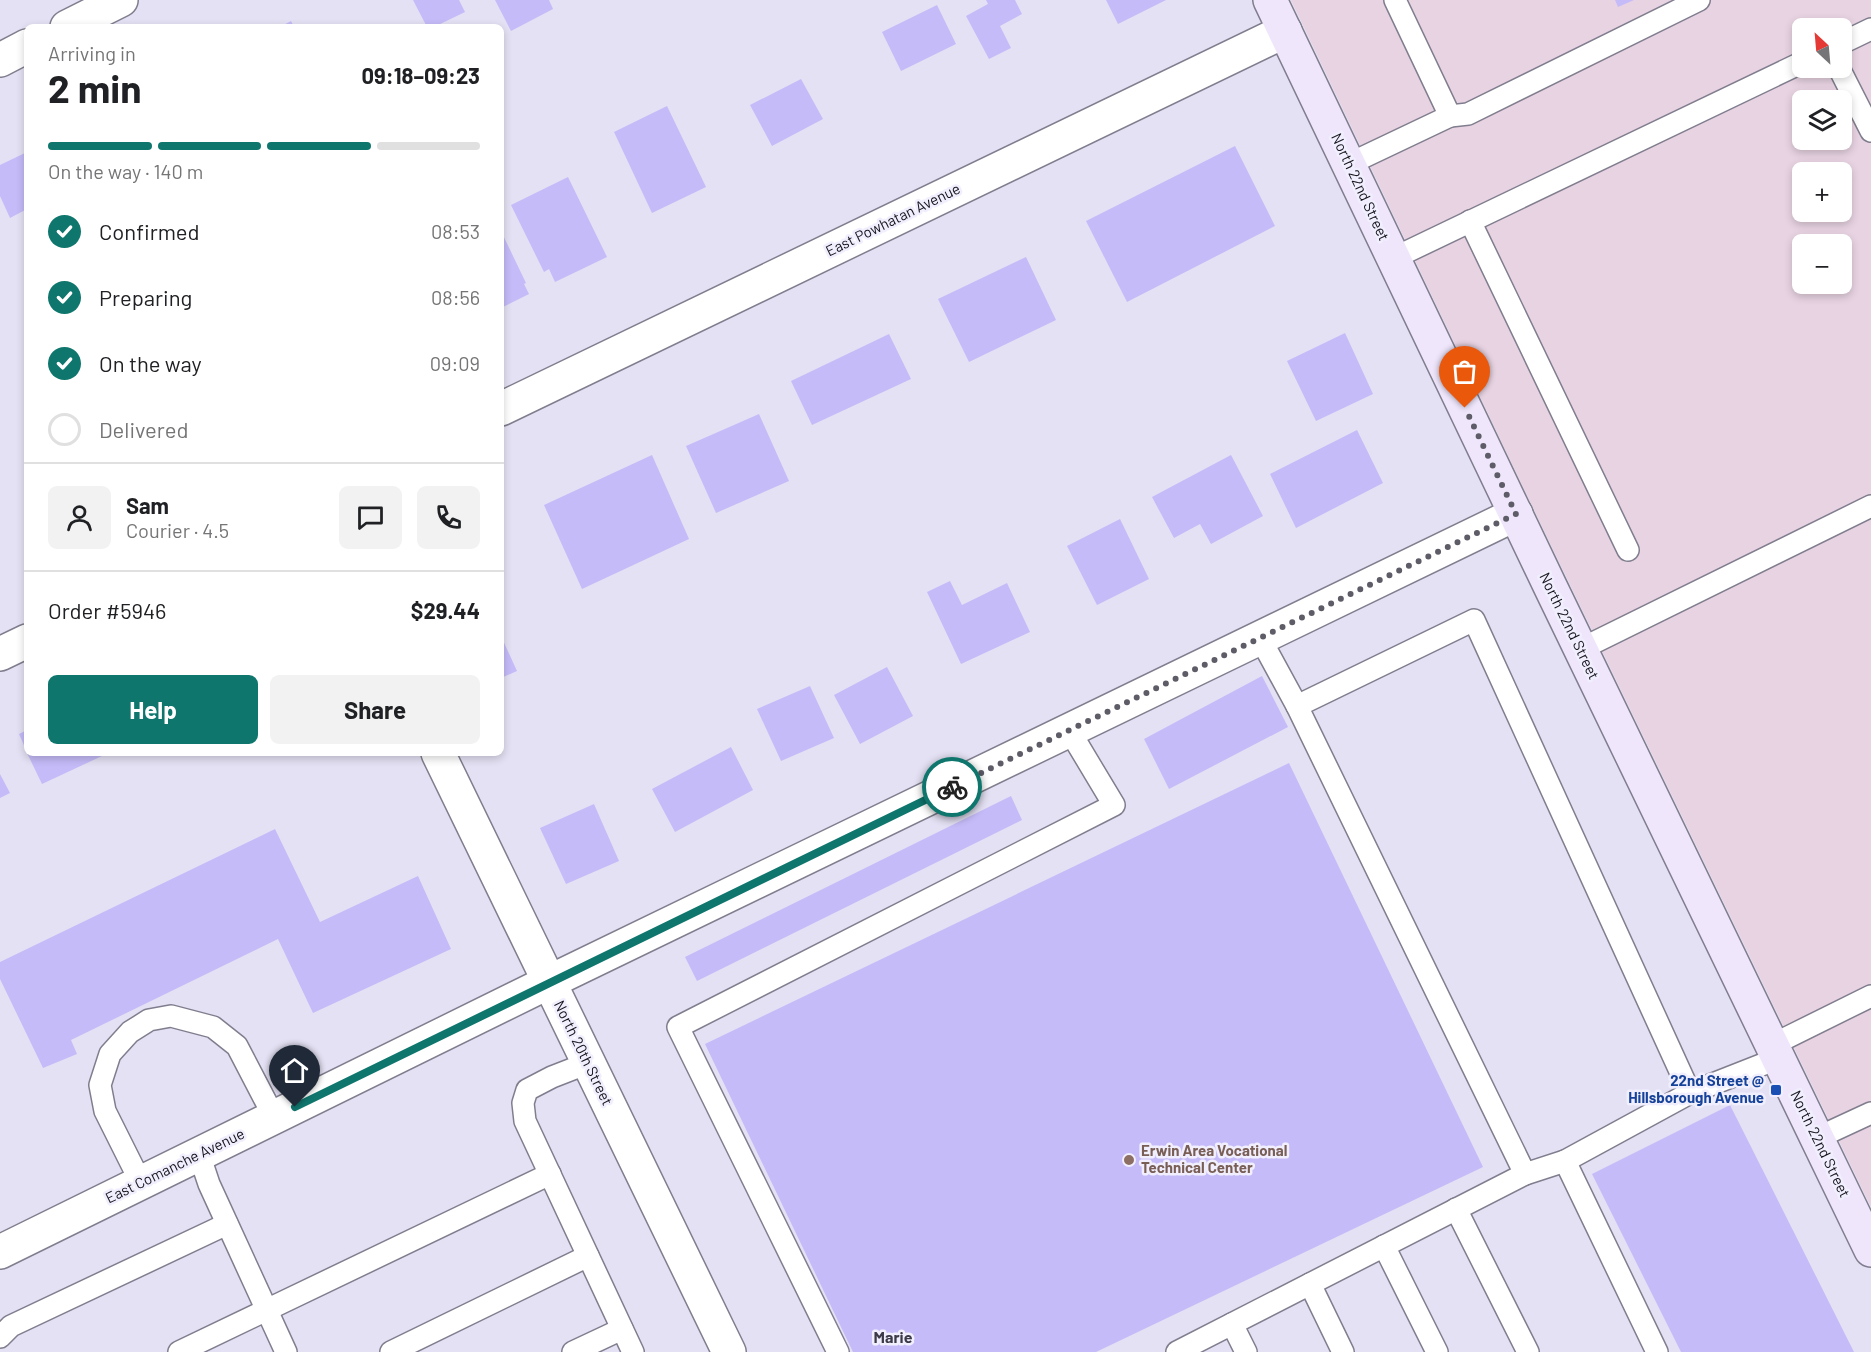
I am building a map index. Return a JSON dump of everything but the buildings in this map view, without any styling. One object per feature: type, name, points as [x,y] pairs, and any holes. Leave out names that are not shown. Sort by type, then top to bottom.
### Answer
[{"type":"street","points":[[79,18],[121,0]]},
{"type":"street","name":"North 22nd Street","points":[[1270,0],[1871,1250]]},
{"type":"street","name":"East Powhatan Avenue","points":[[504,408],[1285,31]]},
{"type":"street","points":[[0,60],[24,48]]},
{"type":"street","name":"East Comanche Avenue","points":[[0,1252],[549,982],[1516,514]]},
{"type":"street","points":[[0,654],[24,642]]},
{"type":"street","name":"North 20th Street","points":[[439,756],[729,1352]]},
{"type":"lane","points":[[1395,0],[1450,116]]},
{"type":"lane","points":[[1349,164],[1450,116],[1468,114],[1699,0]]},
{"type":"lane","points":[[1852,38],[1871,29]]},
{"type":"lane","points":[[1394,258],[1792,67]]},
{"type":"lane","points":[[1844,78],[1871,131]]},
{"type":"lane","points":[[1470,221],[1628,550]]},
{"type":"lane","points":[[1581,649],[1871,506]]},
{"type":"lane","points":[[1297,706],[1474,620],[1690,1093]]},
{"type":"lane","points":[[1260,638],[1297,706],[1525,1174]]},
{"type":"lane","points":[[838,1352],[678,1027],[1114,805],[1069,730]]},
{"type":"lane","points":[[1178,1352],[1525,1174],[1565,1161],[1690,1093],[1775,1051],[1871,996]]},
{"type":"lane","points":[[141,1183],[105,1112],[100,1085],[110,1054],[130,1032],[149,1020],[171,1016],[213,1027],[237,1046],[274,1117]]},
{"type":"lane","points":[[588,1063],[527,1090],[523,1103],[525,1121],[633,1352]]},
{"type":"lane","points":[[1817,1138],[1871,1113]]},
{"type":"lane","points":[[199,1154],[209,1184],[286,1352]]},
{"type":"lane","points":[[1565,1161],[1657,1352]]},
{"type":"lane","points":[[179,1352],[550,1174]]},
{"type":"lane","points":[[1456,1209],[1528,1352]]},
{"type":"lane","points":[[0,1337],[11,1326],[227,1224]]},
{"type":"lane","points":[[1384,1246],[1437,1352]]},
{"type":"lane","points":[[391,1352],[588,1256]]},
{"type":"lane","points":[[1310,1284],[1343,1352]]},
{"type":"lane","points":[[1232,1324],[1246,1352]]},
{"type":"lane","points":[[573,1352],[622,1329]]},
{"type":"shaded area","points":[[1291,0],[1871,0],[1871,1207],[1532,506]]},
{"type":"way so far","points":[[952,787],[1516,514],[1465,408]]},
{"type":"place","name":"22nd Street @ Hillsborough Avenue","points":[[1776,1090]]},
{"type":"place","name":"Erwin Area Vocational Technical Center","points":[[1129,1160]]},
{"type":"district","name":"Marie","points":[[893,1337]]},
{"type":"route","points":[[295,1107],[952,787]]}]
